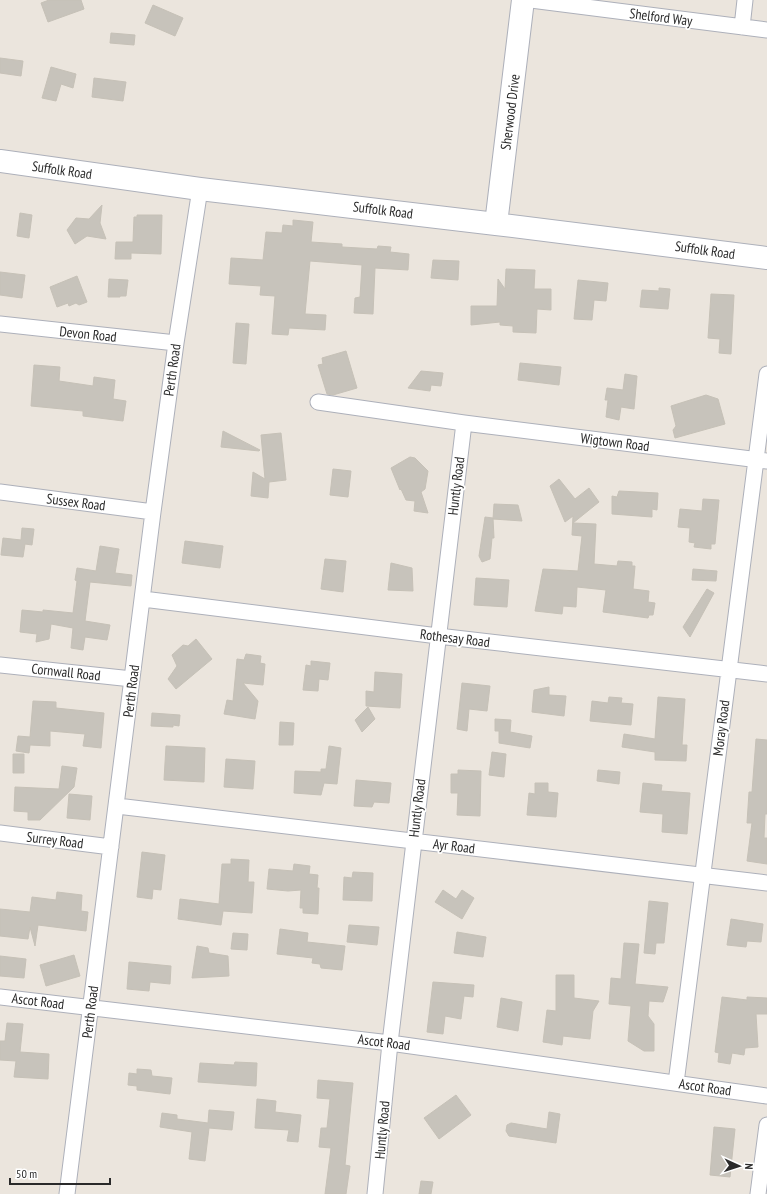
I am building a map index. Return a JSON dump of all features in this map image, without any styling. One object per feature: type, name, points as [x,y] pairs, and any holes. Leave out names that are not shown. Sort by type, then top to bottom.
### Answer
[{"type":"street","name":"Sherwood Drive","points":[[496,224],[523,0]]},
{"type":"street","name":"Shelford Way","points":[[531,0],[767,30]]},
{"type":"street","points":[[742,27],[745,0]]},
{"type":"street","name":"Suffolk Road","points":[[0,162],[200,189],[767,258]]},
{"type":"street","name":"Perth Road","points":[[67,1194],[153,512],[176,344],[200,189]]},
{"type":"street","name":"Devon Road","points":[[0,324],[176,344]]},
{"type":"street","name":"Moray Road","points":[[676,1083],[729,669],[761,461],[767,374]]},
{"type":"street","name":"Wigtown Road","points":[[318,402],[464,423],[761,461]]},
{"type":"street","name":"Huntly Road","points":[[376,1194],[390,1043],[413,841],[464,423]]},
{"type":"street","name":"Sussex Road","points":[[0,492],[153,512]]},
{"type":"street","name":"Rothesay Road","points":[[143,599],[438,636],[767,674]]},
{"type":"street","name":"Cornwall Road","points":[[0,665],[132,679]]},
{"type":"street","name":"Ayr Road","points":[[117,806],[767,884]]},
{"type":"street","name":"Surrey Road","points":[[0,833],[111,847]]},
{"type":"street","name":"Ascot Road","points":[[0,997],[390,1043],[767,1096]]},
{"type":"street","points":[[758,1194],[767,1125]]},
{"type":"building","points":[[49,0],[81,0],[84,9],[48,22],[41,3]]},
{"type":"building","points":[[153,5],[183,18],[175,36],[145,23]]},
{"type":"building","points":[[111,33],[135,35],[134,45],[110,43]]},
{"type":"building","points":[[0,58],[23,61],[21,76],[0,73]]},
{"type":"building","points":[[51,67],[76,74],[73,88],[61,84],[56,101],[42,98]]},
{"type":"building","points":[[94,78],[126,82],[123,101],[92,97]]},
{"type":"building","points":[[102,205],[100,223],[106,239],[87,236],[75,244],[67,230],[76,218],[89,219]]},
{"type":"building","points":[[20,213],[32,215],[29,238],[17,236]]},
{"type":"building","points":[[137,215],[162,215],[161,254],[131,253],[131,259],[115,259],[116,242],[133,242],[134,217],[137,217]]},
{"type":"building","points":[[293,220],[313,222],[311,242],[342,244],[342,247],[377,249],[378,246],[391,247],[390,252],[409,254],[408,270],[375,268],[373,314],[354,313],[355,298],[360,297],[362,265],[310,261],[305,314],[326,315],[325,330],[289,328],[288,335],[272,334],[275,296],[260,295],[261,286],[229,284],[231,258],[263,260],[266,232],[282,233],[283,225],[293,226]]},
{"type":"building","points":[[433,260],[459,261],[458,280],[431,278]]},
{"type":"building","points":[[506,269],[535,270],[534,289],[551,289],[551,310],[537,309],[536,333],[513,332],[513,326],[500,325],[500,322],[471,325],[471,306],[497,306],[498,279],[505,289]]},
{"type":"building","points":[[0,272],[25,275],[22,298],[0,295]]},
{"type":"building","points":[[77,276],[87,302],[79,305],[76,303],[69,306],[68,303],[57,307],[50,287]]},
{"type":"building","points":[[109,279],[128,280],[126,296],[108,297]]},
{"type":"building","points":[[578,280],[608,283],[606,301],[594,300],[592,320],[574,319]]},
{"type":"building","points":[[659,288],[670,289],[668,309],[640,307],[642,290],[659,291]]},
{"type":"building","points":[[711,294],[734,295],[731,354],[719,353],[720,339],[708,338]]},
{"type":"building","points":[[236,323],[249,324],[246,364],[233,363]]},
{"type":"building","points":[[346,351],[357,388],[333,395],[327,394],[318,365],[323,364],[322,358]]},
{"type":"building","points":[[520,363],[561,367],[559,385],[518,380]]},
{"type":"building","points":[[34,365],[60,367],[59,381],[93,386],[94,377],[115,380],[113,399],[126,401],[123,421],[83,416],[83,411],[31,406]]},
{"type":"building","points":[[421,371],[443,373],[441,386],[431,385],[430,391],[408,388]]},
{"type":"building","points":[[625,374],[637,376],[634,409],[621,407],[619,420],[606,417],[608,400],[605,400],[607,388],[623,390]]},
{"type":"building","points":[[706,395],[718,399],[725,424],[675,438],[673,430],[676,426],[671,406]]},
{"type":"building","points":[[223,431],[260,450],[221,447]]},
{"type":"building","points":[[281,433],[286,480],[269,482],[268,498],[251,496],[253,472],[265,479],[261,435]]},
{"type":"building","points":[[410,457],[415,458],[428,471],[425,489],[421,492],[428,513],[414,511],[415,501],[406,500],[391,468]]},
{"type":"building","points":[[333,469],[351,471],[348,497],[330,495]]},
{"type":"building","points":[[559,479],[575,499],[589,488],[599,502],[573,523],[596,524],[594,564],[617,566],[618,561],[632,562],[632,566],[635,566],[633,589],[649,591],[648,602],[655,603],[653,615],[649,615],[648,618],[603,612],[606,590],[577,587],[576,607],[563,606],[562,614],[535,611],[543,569],[578,571],[582,536],[572,535],[573,516],[565,522],[550,486]]},
{"type":"building","points":[[619,491],[658,493],[657,510],[652,509],[652,517],[612,514],[612,496],[617,497]]},
{"type":"building","points":[[703,499],[719,500],[715,544],[711,544],[711,549],[694,547],[695,543],[689,542],[690,528],[678,527],[680,509],[702,511]]},
{"type":"building","points":[[494,504],[518,505],[522,521],[493,519]]},
{"type":"building","points":[[485,517],[493,518],[494,538],[492,538],[490,559],[482,562],[479,556]]},
{"type":"building","points":[[22,528],[34,529],[32,545],[25,544],[23,557],[1,555],[3,538],[21,540]]},
{"type":"building","points":[[185,541],[223,546],[220,568],[182,563]]},
{"type":"building","points":[[100,546],[119,549],[115,573],[132,575],[131,586],[90,582],[85,621],[110,625],[107,640],[85,637],[83,650],[71,648],[73,628],[51,624],[49,639],[36,642],[37,634],[20,632],[22,610],[43,612],[43,610],[73,613],[77,568],[96,571]]},
{"type":"building","points":[[325,559],[346,561],[343,592],[321,589]]},
{"type":"building","points":[[391,563],[412,568],[413,591],[388,590]]},
{"type":"building","points":[[693,569],[717,571],[716,581],[692,580]]},
{"type":"building","points":[[476,578],[509,580],[507,607],[474,605]]},
{"type":"building","points":[[707,589],[714,593],[690,637],[683,627]]},
{"type":"building","points":[[196,639],[212,659],[176,689],[168,679],[177,666],[172,655],[183,645],[188,646]]},
{"type":"building","points":[[246,654],[261,656],[260,663],[265,664],[263,685],[243,683],[258,701],[255,719],[224,714],[227,700],[233,701],[237,659],[244,660]]},
{"type":"building","points":[[311,661],[330,663],[328,680],[319,679],[318,691],[303,690],[306,665],[311,666]]},
{"type":"building","points":[[375,672],[402,674],[400,708],[366,706],[366,691],[374,692]]},
{"type":"building","points":[[462,683],[490,686],[487,711],[469,709],[467,731],[457,729]]},
{"type":"building","points":[[549,687],[549,695],[566,696],[564,716],[532,712],[534,690]]},
{"type":"building","points":[[609,697],[622,698],[621,703],[633,704],[631,725],[590,721],[592,701],[608,703]]},
{"type":"building","points":[[658,697],[685,699],[682,745],[687,745],[686,761],[655,760],[655,752],[622,747],[624,734],[655,739]]},
{"type":"building","points":[[33,701],[56,702],[56,708],[104,713],[101,748],[83,746],[85,734],[50,731],[50,746],[30,745],[29,753],[16,751],[18,736],[30,737]]},
{"type":"building","points":[[368,707],[375,719],[362,732],[355,720]]},
{"type":"building","points":[[152,713],[180,715],[179,726],[151,726]]},
{"type":"building","points":[[495,719],[511,720],[510,732],[532,736],[530,748],[499,743],[499,731],[495,731]]},
{"type":"building","points":[[280,722],[294,723],[293,745],[279,745]]},
{"type":"building","points":[[756,739],[767,740],[767,814],[765,814],[764,838],[767,838],[767,864],[747,861],[752,823],[747,823],[749,792],[752,792]]},
{"type":"building","points":[[166,746],[205,748],[204,782],[164,780]]},
{"type":"building","points":[[329,746],[341,748],[337,784],[324,783],[321,795],[294,793],[295,771],[321,772],[321,769],[326,769]]},
{"type":"building","points":[[492,752],[506,754],[504,777],[489,775]]},
{"type":"building","points":[[13,754],[24,754],[24,773],[13,773]]},
{"type":"building","points":[[226,759],[255,761],[253,789],[224,787]]},
{"type":"building","points":[[62,766],[77,768],[74,787],[40,820],[28,820],[28,812],[14,811],[15,787],[59,789]]},
{"type":"building","points":[[458,770],[481,771],[480,816],[457,815],[458,793],[451,793],[451,774],[458,774]]},
{"type":"building","points":[[598,770],[620,772],[619,784],[597,781]]},
{"type":"building","points":[[356,780],[391,783],[389,803],[374,802],[372,807],[354,806]]},
{"type":"building","points":[[535,783],[548,783],[548,792],[558,793],[556,817],[527,815],[529,793],[535,794]]},
{"type":"building","points":[[643,783],[662,785],[661,791],[690,793],[687,834],[662,832],[663,814],[640,812]]},
{"type":"building","points":[[69,794],[92,796],[90,820],[67,818]]},
{"type":"building","points":[[142,852],[165,855],[161,890],[153,889],[152,899],[137,897]]},
{"type":"building","points":[[231,859],[249,860],[248,882],[254,882],[252,913],[223,911],[221,925],[178,919],[180,899],[219,904],[222,864],[231,864]]},
{"type":"building","points":[[294,864],[310,866],[309,874],[318,875],[318,914],[303,913],[303,908],[300,908],[301,890],[288,891],[267,889],[269,869],[293,871]]},
{"type":"building","points":[[353,872],[373,873],[372,901],[343,900],[344,877],[352,878]]},
{"type":"building","points":[[443,890],[456,899],[462,890],[474,898],[462,919],[435,902]]},
{"type":"building","points":[[57,892],[82,895],[81,911],[88,912],[86,931],[38,925],[35,946],[30,927],[28,939],[0,936],[0,909],[30,912],[32,897],[56,900]]},
{"type":"building","points":[[649,901],[668,903],[664,943],[656,943],[655,954],[644,953]]},
{"type":"building","points":[[731,919],[763,924],[761,942],[747,941],[746,947],[727,945]]},
{"type":"building","points":[[349,925],[379,927],[377,945],[347,942]]},
{"type":"building","points":[[280,929],[308,933],[307,942],[345,946],[342,970],[321,968],[320,964],[312,963],[313,958],[277,954]]},
{"type":"building","points":[[457,932],[486,937],[483,957],[454,953]]},
{"type":"building","points":[[233,933],[248,934],[247,950],[231,949]]},
{"type":"building","points":[[624,943],[639,944],[635,984],[668,987],[663,1002],[649,1001],[648,1016],[654,1024],[654,1051],[644,1051],[628,1041],[631,1006],[609,1004],[611,978],[621,979]]},
{"type":"building","points":[[197,946],[208,948],[209,953],[228,956],[229,976],[192,978]]},
{"type":"building","points":[[74,955],[80,976],[46,986],[40,965]]},
{"type":"building","points":[[0,956],[26,959],[24,978],[0,976]]},
{"type":"building","points":[[129,962],[171,966],[170,984],[150,982],[149,991],[127,989]]},
{"type":"building","points":[[556,975],[574,975],[574,998],[599,1001],[593,1011],[590,1039],[563,1036],[562,1045],[543,1042],[547,1010],[556,1011]]},
{"type":"building","points":[[433,982],[474,985],[473,997],[464,996],[461,1019],[445,1016],[443,1034],[427,1032]]},
{"type":"building","points":[[722,997],[747,1000],[747,997],[767,998],[767,1014],[756,1014],[758,1047],[745,1048],[744,1055],[732,1053],[730,1064],[718,1062],[719,1053],[715,1052]]},
{"type":"building","points":[[501,998],[522,1002],[518,1031],[497,1027]]},
{"type":"building","points":[[7,1023],[23,1024],[20,1052],[49,1054],[48,1079],[14,1077],[16,1061],[0,1060],[0,1041],[5,1041]]},
{"type":"building","points":[[235,1062],[257,1063],[256,1086],[198,1082],[200,1063],[234,1065]]},
{"type":"building","points":[[137,1069],[151,1070],[152,1076],[172,1078],[170,1094],[137,1090],[137,1086],[128,1085],[129,1073],[137,1074]]},
{"type":"building","points":[[318,1080],[353,1083],[345,1165],[350,1166],[346,1194],[325,1194],[331,1148],[319,1147],[321,1128],[327,1128],[330,1099],[317,1098]]},
{"type":"building","points":[[456,1095],[471,1115],[439,1139],[424,1118]]},
{"type":"building","points":[[257,1099],[276,1101],[275,1112],[301,1115],[298,1142],[287,1141],[289,1130],[255,1128]]},
{"type":"building","points":[[209,1110],[234,1112],[232,1130],[209,1128],[205,1161],[189,1159],[192,1132],[160,1127],[162,1113],[177,1115],[177,1119],[208,1123]]},
{"type":"building","points":[[549,1112],[560,1114],[556,1143],[509,1136],[506,1131],[507,1125],[511,1123],[547,1129]]},
{"type":"building","points":[[714,1127],[735,1129],[730,1177],[710,1175]]},
{"type":"building","points":[[421,1181],[433,1182],[431,1194],[419,1194]]}]
